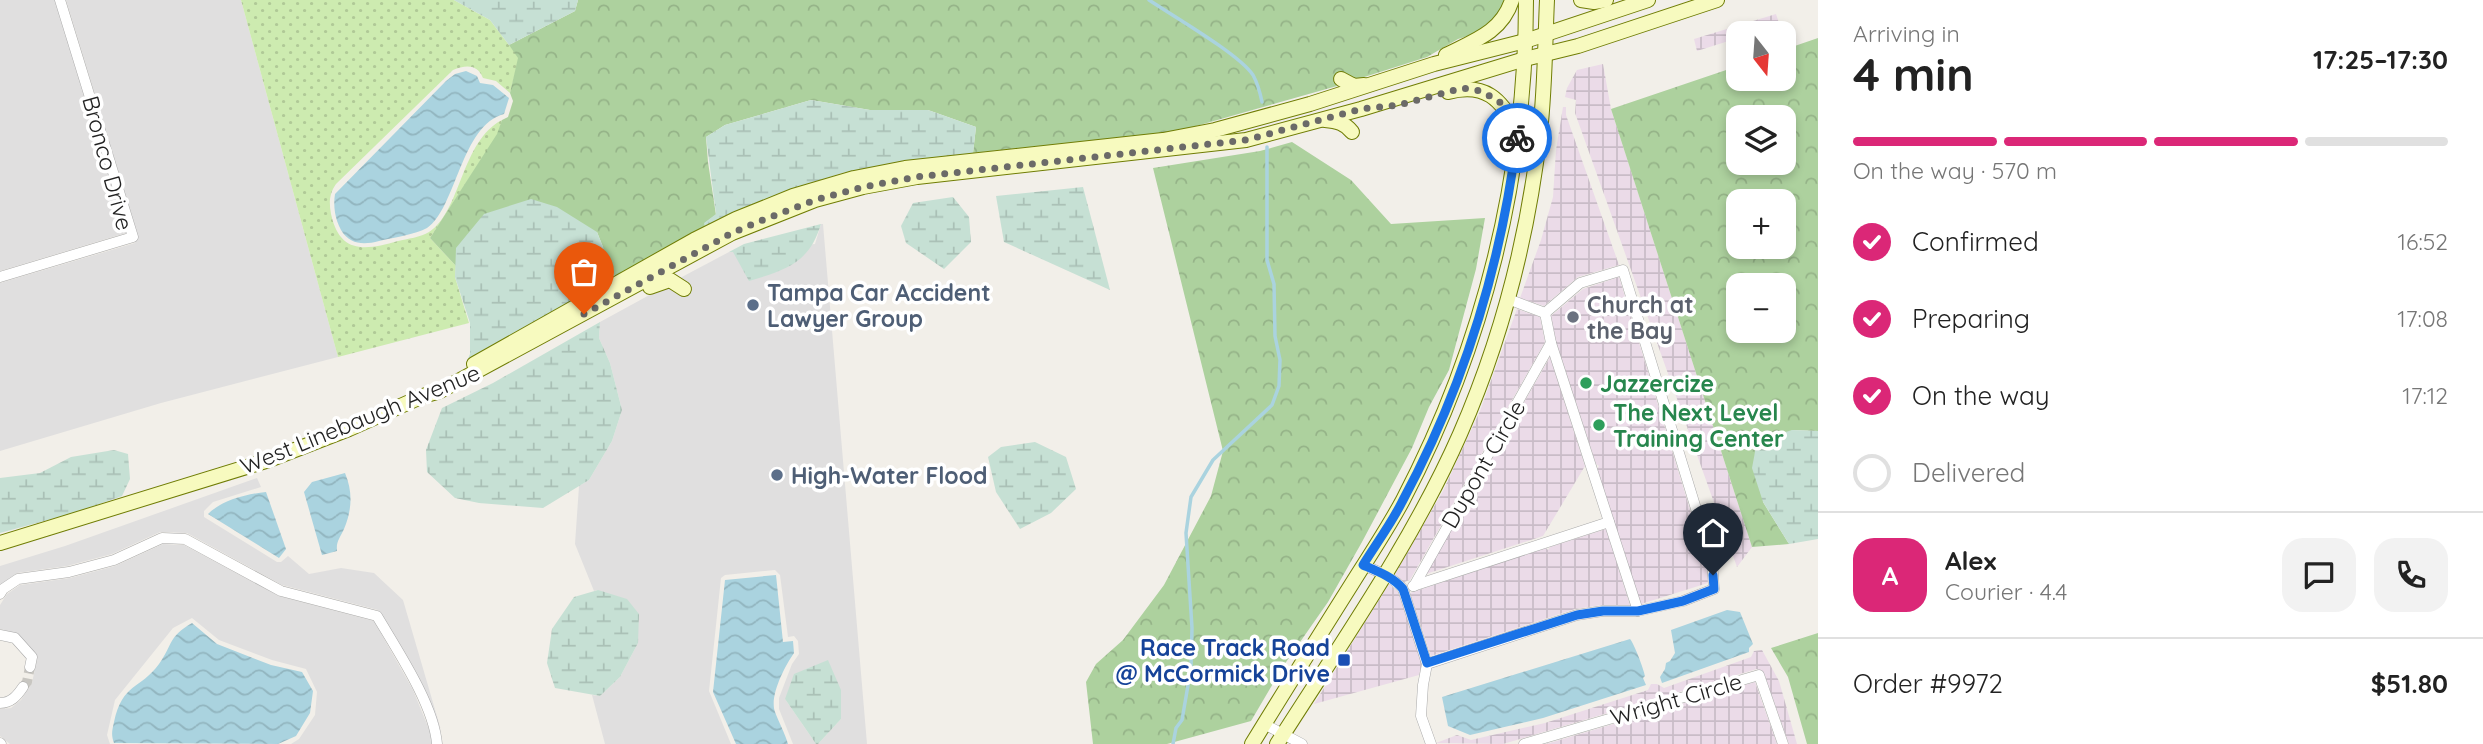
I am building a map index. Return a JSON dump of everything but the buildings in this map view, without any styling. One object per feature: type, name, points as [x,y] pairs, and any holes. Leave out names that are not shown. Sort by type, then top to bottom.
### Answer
[{"type":"main road","points":[[1434,64],[1490,33],[1507,13],[1512,0]]},
{"type":"main road","points":[[1252,744],[1402,502],[1455,389],[1499,243],[1511,183],[1525,58],[1526,0]]},
{"type":"main road","points":[[1280,739],[1384,574],[1428,498],[1460,435],[1482,381],[1508,299],[1531,198],[1540,132],[1547,0]]},
{"type":"main road","points":[[1581,0],[1606,0]]},
{"type":"main road","points":[[423,396],[428,390],[681,255],[758,209],[793,195],[841,181],[923,166],[1202,133],[1341,85],[1365,85],[1525,41],[1648,0]]},
{"type":"main road","points":[[1232,142],[1361,109],[1525,58],[1546,55],[1717,0]]},
{"type":"main road","points":[[1232,142],[1259,128],[1331,105],[1341,85]]},
{"type":"main road","points":[[1361,109],[1392,107],[1469,88],[1499,101],[1518,130]]},
{"type":"main road","points":[[1320,120],[1340,122],[1352,132]]},
{"type":"main road","name":"West Linebaugh Avenue","points":[[0,543],[270,460],[440,391],[567,324],[681,255],[815,200],[916,177],[1232,142]]},
{"type":"main road","points":[[567,324],[583,308],[681,255]]},
{"type":"main road","points":[[584,314],[614,305],[663,281],[675,282],[684,289]]},
{"type":"street","name":"Bronco Drive","points":[[0,277],[133,237],[60,0]]},
{"type":"street","points":[[1427,663],[1577,615],[1603,611],[1638,611],[1683,601],[1714,589],[1712,561],[1623,270],[1580,283],[1545,313]]},
{"type":"street","points":[[1508,299],[1545,313]]},
{"type":"street","points":[[1545,313],[1551,343],[1638,611]]},
{"type":"street","name":"Dupont Circle","points":[[1414,586],[1551,343]]},
{"type":"street","points":[[1403,589],[1609,522]]},
{"type":"street","points":[[0,594],[18,579],[69,572],[114,560],[162,538],[185,539],[281,591],[377,616],[418,687],[436,733],[437,744]]},
{"type":"street","points":[[1363,565],[1384,574],[1403,589],[1427,663],[1421,716],[1431,744]]},
{"type":"street","points":[[0,635],[15,638],[32,657],[30,667]]},
{"type":"street","name":"Wright Circle","points":[[1524,744],[1759,675],[1783,744]]},
{"type":"street","points":[[0,703],[8,703],[23,687]]},
{"type":"street","points":[[1264,724],[1280,739],[1302,744]]},
{"type":"shaded area","points":[[0,0],[55,0],[126,233],[0,271]]},
{"type":"shaded area","points":[[66,0],[241,0],[338,357],[161,403],[0,451],[0,283],[135,243],[138,236]]},
{"type":"shaded area","points":[[1776,14],[1778,21],[1753,21]]},
{"type":"shaded area","points":[[1726,29],[1726,42],[1697,51],[1694,39]]},
{"type":"shaded area","points":[[1603,64],[1611,109],[1752,547],[1737,567],[1575,113],[1576,100],[1565,97],[1577,70]]},
{"type":"shaded area","points":[[1563,107],[1566,107],[1566,115],[1619,265],[1578,277],[1544,306],[1520,298],[1553,197],[1556,150]]},
{"type":"shaded area","points":[[821,224],[867,744],[818,744],[841,719],[785,699],[816,744],[793,744],[779,709],[779,698],[792,664],[799,654],[798,641],[794,636],[788,637],[780,575],[775,570],[725,575],[721,578],[709,691],[731,744],[605,744],[592,695],[600,696],[620,677],[638,643],[598,590],[594,591],[575,544],[579,486],[589,480],[612,441],[622,410],[610,363],[599,338],[600,322],[666,286],[685,297],[692,288],[680,278],[729,252],[815,244]]},
{"type":"shaded area","points":[[1619,277],[1706,562],[1708,583],[1641,604],[1597,469],[1599,466],[1596,464],[1556,342],[1551,316],[1583,289]]},
{"type":"shaded area","points":[[1517,309],[1540,317],[1545,342],[1410,580],[1404,582],[1395,574],[1443,491],[1480,411]]},
{"type":"shaded area","points":[[1550,357],[1585,466],[1543,536],[1426,574]]},
{"type":"shaded area","points":[[257,478],[261,487],[213,502],[204,511],[204,517],[277,562],[288,556],[309,574],[341,568],[374,573],[403,600],[441,730],[422,684],[378,610],[282,585],[187,533],[160,532],[112,554],[67,566],[17,573],[0,585],[0,566],[65,546]]},
{"type":"shaded area","points":[[1606,529],[1630,605],[1575,609],[1431,656],[1410,593]]},
{"type":"shaded area","points":[[163,544],[184,545],[279,596],[374,621],[413,690],[431,734],[432,744],[291,744],[299,739],[315,715],[317,692],[306,669],[272,660],[219,640],[192,618],[173,628],[115,700],[107,735],[110,744],[10,744],[0,736],[0,709],[11,708],[21,700],[32,683],[37,659],[18,634],[0,629],[0,605],[7,594],[20,585],[70,578],[115,566]]},
{"type":"shaded area","points":[[1389,584],[1398,592],[1422,663],[1419,675],[1314,704]]},
{"type":"shaded area","points":[[1762,650],[1779,681],[1797,744],[1789,744],[1764,674],[1757,669],[1503,744],[1436,743],[1457,735],[1471,740],[1545,723],[1648,690],[1651,684],[1664,688],[1751,657],[1754,651]]},
{"type":"shaded area","points":[[1755,682],[1777,744],[1546,744]]},
{"type":"green space","points":[[241,0],[454,0],[490,20],[519,58],[510,93],[496,81],[483,78],[474,68],[453,70],[336,184],[330,199],[335,227],[341,237],[356,246],[375,246],[426,234],[440,222],[448,209],[478,144],[488,130],[502,120],[498,134],[430,238],[456,266],[455,277],[469,323],[338,357]]},
{"type":"green space","points":[[454,0],[578,0],[575,11],[509,45],[490,20]]},
{"type":"green space","points":[[578,0],[1505,0],[1501,11],[1481,32],[1458,39],[1427,57],[1355,80],[1339,71],[1334,81],[1337,86],[1175,132],[973,153],[976,127],[928,110],[870,110],[811,100],[725,125],[706,137],[716,215],[705,223],[705,228],[615,277],[597,232],[456,248],[456,266],[430,238],[497,134],[502,120],[508,117],[513,101],[510,93],[518,58],[509,45],[575,11]]},
{"type":"green space","points":[[1818,38],[1818,431],[1792,430],[1763,502],[1789,544],[1752,547],[1611,109],[1726,70],[1726,91],[1796,91],[1796,46]]},
{"type":"green space","points":[[811,100],[870,110],[928,110],[976,127],[973,153],[842,173],[791,190],[705,228],[704,223],[716,214],[706,137],[725,125]]},
{"type":"green space","points":[[1292,142],[1351,180],[1391,224],[1485,218],[1476,269],[1449,370],[1429,407],[1412,448],[1362,542],[1328,602],[1284,665],[1251,721],[1167,744],[1093,744],[1086,682],[1096,664],[1123,640],[1164,585],[1211,496],[1223,451],[1153,168],[1260,151]]},
{"type":"green space","points":[[1083,187],[1110,290],[1004,242],[996,196]]},
{"type":"green space","points":[[953,197],[969,217],[971,242],[944,269],[906,243],[901,226],[913,203]]},
{"type":"green space","points":[[531,199],[557,207],[597,232],[615,277],[467,361],[470,354],[470,323],[455,277],[456,248],[484,214]]},
{"type":"green space","points":[[821,224],[810,248],[802,257],[784,269],[749,281],[733,252],[729,252],[744,244]]},
{"type":"green space","points":[[600,322],[599,338],[610,363],[622,410],[612,441],[589,480],[543,508],[479,503],[455,498],[427,472],[426,450],[442,408],[493,383]]},
{"type":"green space","points":[[1792,430],[1818,431],[1818,539],[1789,544],[1763,502],[1752,468],[1757,441]]},
{"type":"green space","points":[[1035,442],[1066,457],[1076,489],[1051,513],[1020,529],[996,492],[988,457],[1001,447]]},
{"type":"green space","points":[[114,450],[128,454],[130,479],[122,496],[77,512],[0,533],[0,478],[40,473],[71,457]]},
{"type":"green space","points":[[598,590],[627,599],[639,614],[638,643],[620,677],[600,696],[555,688],[547,663],[552,629],[574,597]]},
{"type":"green space","points":[[1818,633],[1818,744],[1807,744],[1788,677],[1771,648]]},
{"type":"green space","points":[[828,660],[841,690],[841,719],[816,744],[785,699],[794,674]]},
{"type":"water","points":[[466,71],[477,76],[480,83],[493,85],[509,98],[504,114],[490,121],[468,150],[437,218],[427,228],[404,236],[368,243],[349,239],[337,221],[335,194],[446,81],[455,74]]},
{"type":"water","points":[[345,473],[351,501],[349,515],[337,551],[322,555],[304,492],[312,482]]},
{"type":"water","points":[[266,492],[286,549],[279,558],[208,514],[235,499]]},
{"type":"water","points":[[776,575],[783,642],[793,641],[794,653],[782,673],[774,698],[775,712],[788,744],[736,744],[713,692],[725,580]]},
{"type":"water","points":[[1727,610],[1740,612],[1753,644],[1749,652],[1662,683],[1660,677],[1666,663],[1675,653],[1671,630]]},
{"type":"water","points":[[192,623],[217,644],[271,665],[302,672],[313,691],[310,713],[296,736],[278,744],[114,743],[113,728],[122,700],[152,672],[175,637]]},
{"type":"water","points":[[1630,639],[1643,668],[1646,685],[1543,718],[1470,735],[1448,726],[1442,697]]},
{"type":"waterway","points":[[1149,0],[1220,46],[1245,66],[1255,78],[1262,102]]},
{"type":"waterway","points":[[1173,744],[1176,728],[1182,720],[1191,668],[1192,628],[1186,533],[1191,497],[1213,460],[1272,405],[1279,386],[1280,360],[1275,336],[1274,284],[1267,260],[1267,147]]},
{"type":"tunnel","points":[[23,687],[27,682],[30,667]]},
{"type":"way so far","points":[[584,314],[732,233],[760,221],[815,200],[916,177],[1246,140],[1361,109],[1399,105],[1463,88],[1480,91],[1499,101],[1518,130],[1517,138]]},
{"type":"place","name":"Tampa Car Accident Lawyer Group","points":[[753,305]]},
{"type":"place","name":"Church at the Bay","points":[[1573,317]]},
{"type":"place","name":"Jazzercize","points":[[1586,383]]},
{"type":"place","name":"The Next Level Training Center","points":[[1599,425]]},
{"type":"place","name":"High-Water Flood","points":[[777,475]]},
{"type":"place","name":"Race Track Road @ McCormick Drive","points":[[1344,660]]},
{"type":"route","points":[[1517,138],[1496,258],[1471,345],[1455,389],[1402,502],[1363,565],[1384,574],[1403,589],[1427,663],[1577,615],[1603,611],[1638,611],[1683,601],[1714,589],[1713,575]]}]
